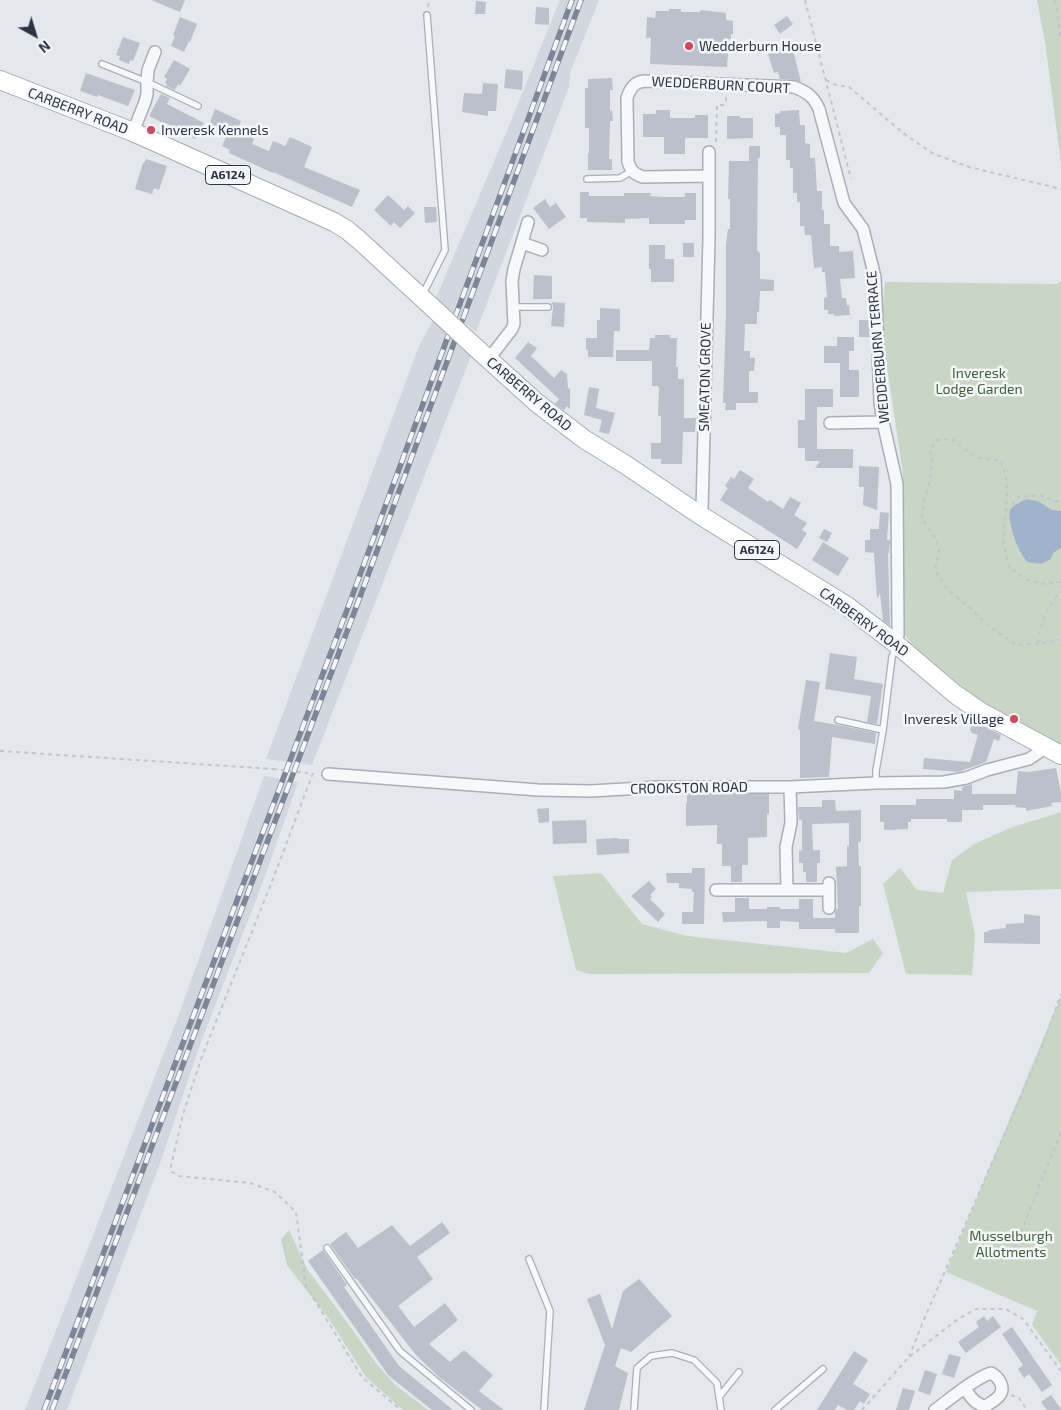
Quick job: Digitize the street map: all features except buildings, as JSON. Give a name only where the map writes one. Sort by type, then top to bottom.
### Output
[{"type":"main road","name":"CARBERRY ROAD","points":[[0,80],[132,132],[334,222],[358,239],[488,360],[549,413],[584,439],[700,515],[847,606],[955,694],[1010,729],[1043,746]]},
{"type":"main road","name":"A6124","points":[[1043,746],[1061,755]]},
{"type":"street","points":[[132,132],[145,102],[148,70],[155,52]]},
{"type":"street","name":"WEDDERBURN COURT","points":[[632,172],[628,162],[627,98],[638,82],[794,88],[803,90],[816,102],[844,203],[863,229]]},
{"type":"street","points":[[632,172],[643,177],[709,176],[712,149]]},
{"type":"street","name":"SMEATON GROVE","points":[[700,515],[702,510],[709,176]]},
{"type":"street","points":[[488,360],[514,324],[512,281],[528,222]]},
{"type":"street","name":"WEDDERBURN TERRACE","points":[[863,229],[875,277],[880,402],[896,484],[898,636],[896,644]]},
{"type":"street","points":[[522,243],[542,250]]},
{"type":"street","points":[[830,423],[883,422]]},
{"type":"street","name":"CROOKSTON ROAD","points":[[328,774],[547,790],[590,791],[659,787],[790,787],[944,782],[966,778],[987,770],[1029,759],[1043,746]]},
{"type":"street","points":[[787,890],[786,847],[791,823],[790,787]]},
{"type":"street","points":[[716,890],[787,890],[829,886],[829,908]]},
{"type":"street","points":[[935,1410],[964,1389],[991,1373],[1000,1380],[1002,1386],[999,1396],[986,1406],[975,1403],[964,1389]]},
{"type":"lane","points":[[427,15],[444,250],[427,303]]},
{"type":"lane","points":[[102,64],[147,82],[198,106]]},
{"type":"lane","points":[[587,179],[620,178],[632,172]]},
{"type":"lane","points":[[513,307],[548,307]]},
{"type":"lane","points":[[876,783],[892,657],[896,644]]},
{"type":"lane","points":[[838,720],[883,730]]},
{"type":"lane","points":[[327,1248],[400,1350],[471,1410]]},
{"type":"lane","points":[[529,1259],[550,1311],[544,1410]]},
{"type":"lane","points":[[634,1410],[637,1368],[651,1356],[672,1353],[694,1360],[717,1384],[721,1410]]},
{"type":"lane","points":[[775,1410],[823,1369]]},
{"type":"lane","points":[[719,1397],[739,1372]]},
{"type":"path","points":[[805,0],[852,182]]},
{"type":"path","points":[[1055,0],[1061,39]]},
{"type":"path","points":[[826,80],[836,85],[849,87],[903,133],[932,153],[969,168],[1061,189]]},
{"type":"path","points":[[712,149],[717,105],[723,105],[726,102]]},
{"type":"path","points":[[1061,582],[1044,584],[1025,579],[1009,567],[1004,542],[1006,477],[1001,460],[978,458],[952,439],[937,440],[930,450],[932,456],[930,482],[924,500],[922,519],[937,541],[939,551],[936,570],[947,589],[986,624],[1016,645],[1061,640]]},
{"type":"path","points":[[1006,511],[1019,497],[1039,495],[1061,502]]},
{"type":"path","points":[[1038,644],[1039,633],[1045,617],[1061,591]]},
{"type":"path","points":[[0,751],[308,772]]},
{"type":"path","points":[[313,773],[273,879],[200,1059],[183,1114],[171,1166],[172,1172],[179,1176],[250,1183],[276,1192],[296,1212],[306,1286],[362,1377],[401,1410]]},
{"type":"path","points":[[909,1357],[1041,1050],[1061,994]]},
{"type":"path","points":[[1012,1254],[1061,1132]]},
{"type":"path","points":[[862,1410],[909,1357],[958,1319],[976,1309],[1006,1309],[1023,1319],[1061,1370]]},
{"type":"path","points":[[1001,1392],[1019,1398],[1027,1410]]},
{"type":"shaded area","points":[[560,0],[599,0],[570,73],[569,87],[476,332],[436,298]]},
{"type":"shaded area","points":[[433,320],[471,356],[312,765],[266,759],[419,346]]},
{"type":"shaded area","points":[[264,776],[298,782],[264,879],[201,1042],[159,1166],[67,1410],[25,1410],[178,1017]]},
{"type":"green space","points":[[1037,0],[1061,0],[1061,163],[1045,42]]},
{"type":"green space","name":"Inveresk Lodge Garden","points":[[1061,281],[1061,745],[976,698],[923,654],[905,635],[903,473],[881,327],[885,282],[1057,284]]},
{"type":"green space","points":[[1061,812],[1061,889],[966,892],[975,935],[972,975],[906,974],[883,884],[900,868],[917,890],[943,893],[952,860],[974,844],[1010,828]]},
{"type":"green space","points":[[601,873],[642,924],[687,936],[846,953],[873,939],[883,953],[869,973],[589,974],[576,970],[553,876]]},
{"type":"green space","name":"Musselburgh Allotments","points":[[1061,996],[1061,1365],[1032,1325],[1037,1311],[946,1272]]},
{"type":"green space","points":[[289,1230],[307,1269],[375,1362],[394,1384],[428,1410],[403,1410],[366,1377],[329,1319],[287,1265],[281,1240]]},
{"type":"water","points":[[1026,499],[1038,501],[1052,510],[1061,511],[1061,548],[1053,553],[1051,559],[1041,564],[1027,562],[1017,546],[1010,524],[1010,510]]},
{"type":"railway","points":[[44,1410],[347,610],[572,0]]},
{"type":"railway","points":[[52,1410],[354,613],[581,0]]},
{"type":"place","name":"Wedderburn House","points":[[689,46]]},
{"type":"place","name":"Inveresk Kennels","points":[[151,130]]},
{"type":"place","name":"Inveresk Village","points":[[1014,719]]}]
